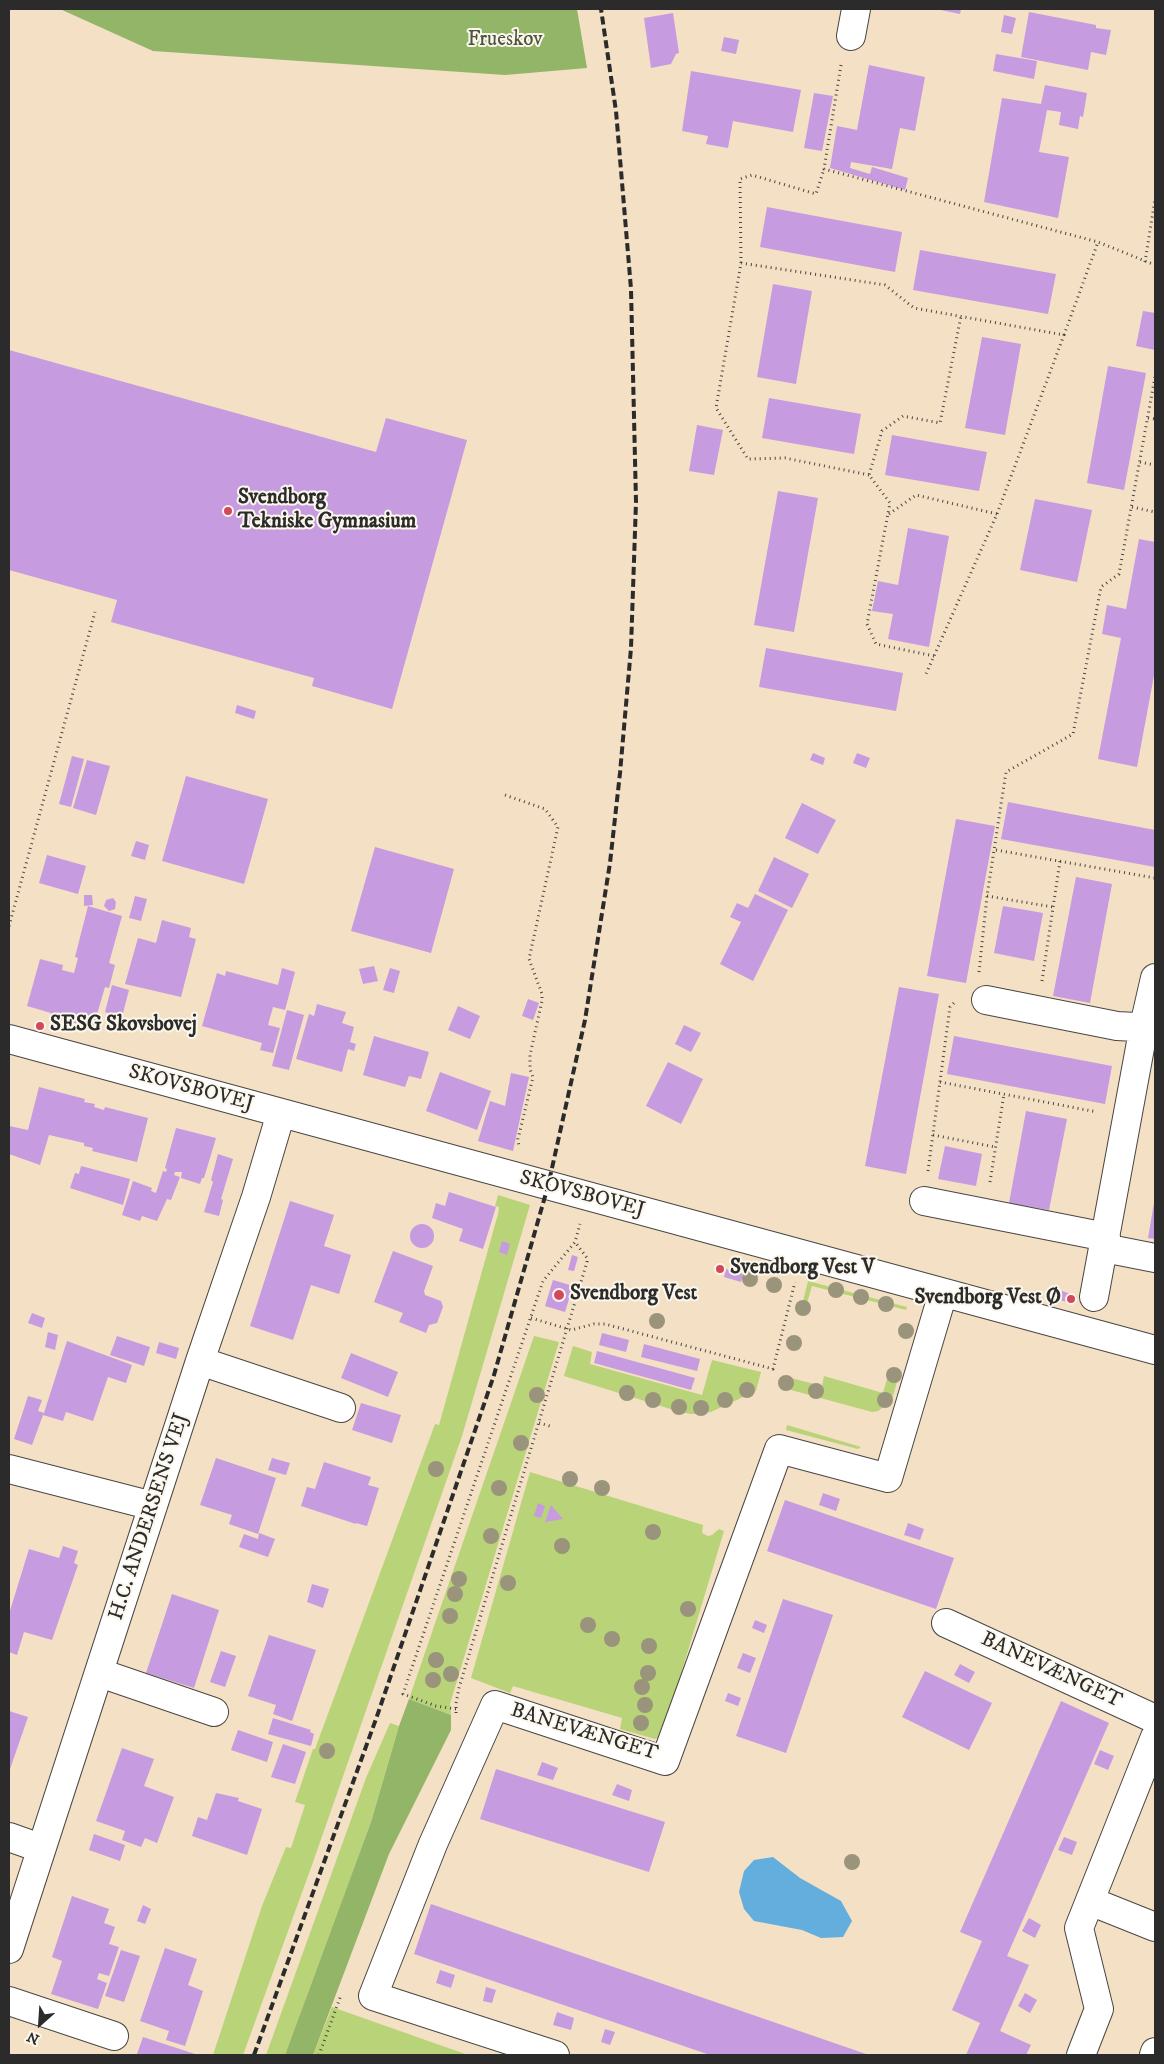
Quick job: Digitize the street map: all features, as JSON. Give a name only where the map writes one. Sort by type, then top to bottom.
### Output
[{"type":"street","points":[[851,36],[856,9]]},
{"type":"street","points":[[1094,1298],[1127,1118],[1150,1027],[1155,978]]},
{"type":"street","points":[[975,991],[1038,1010],[1117,1026],[1150,1027]]},
{"type":"street","name":"SKOVSBOVEJ","points":[[9,1039],[1155,1350]]},
{"type":"street","name":"H.C. ANDERSENS VEJ","points":[[9,1949],[40,1848],[100,1673],[200,1361],[256,1197],[281,1113]]},
{"type":"street","points":[[924,1201],[984,1213],[1105,1243],[1155,1258]]},
{"type":"street","name":"BANEVÆNGET","points":[[555,2055],[373,1996],[434,1844],[495,1705],[665,1761],[779,1449],[888,1478],[943,1293]]},
{"type":"street","points":[[200,1361],[341,1408]]},
{"type":"street","points":[[9,1470],[153,1506]]},
{"type":"street","name":"BANEVÆNGET","points":[[946,1623],[1155,1719]]},
{"type":"street","points":[[100,1673],[214,1712]]},
{"type":"street","points":[[1081,2055],[1099,2009],[1079,1928],[1155,1737]]},
{"type":"street","points":[[9,1837],[40,1848]]},
{"type":"street","points":[[1090,1901],[1155,1927]]},
{"type":"street","points":[[9,2001],[114,2036]]},
{"type":"path","points":[[851,36],[844,44],[824,169],[816,194],[752,175],[740,179],[741,263],[716,408],[748,459],[784,458],[869,475],[890,503],[867,624],[876,644],[934,656]]},
{"type":"path","points":[[824,169],[1098,242],[1155,265]]},
{"type":"path","points":[[1145,262],[1155,199]]},
{"type":"path","points":[[926,674],[997,514],[1098,242]]},
{"type":"path","points":[[741,263],[885,285],[914,308],[1064,335]]},
{"type":"path","points":[[869,475],[882,431],[903,416],[940,422],[961,316]]},
{"type":"path","points":[[924,1201],[950,1006],[975,991],[1006,772],[1073,734],[1101,587],[1119,574],[1155,377]]},
{"type":"path","points":[[1148,418],[1155,419]]},
{"type":"path","points":[[1140,462],[1155,465]]},
{"type":"path","points":[[889,514],[916,495],[997,514]]},
{"type":"path","points":[[1132,507],[1155,512]]},
{"type":"path","points":[[9,926],[95,612]]},
{"type":"path","points":[[504,795],[545,808],[558,827],[529,959],[542,994],[542,1001],[530,1055],[530,1069],[533,1077],[518,1139],[521,1158],[517,1178]]},
{"type":"path","points":[[996,850],[1155,878]]},
{"type":"path","points":[[1038,1010],[1060,861]]},
{"type":"path","points":[[987,896],[1053,907]]},
{"type":"path","points":[[940,1082],[1127,1118]]},
{"type":"path","points":[[984,1213],[1004,1094]]},
{"type":"path","points":[[933,1135],[995,1147]]},
{"type":"path","points":[[456,1709],[436,1706],[403,1694],[545,1276],[575,1242],[587,1197]]},
{"type":"path","points":[[457,1717],[456,1709],[459,1688],[587,1258],[575,1242]]},
{"type":"path","points":[[531,1318],[567,1329],[605,1324],[773,1369],[802,1254]]},
{"type":"path","points":[[539,1423],[553,1427]]},
{"type":"path","points":[[318,2055],[343,1992]]},
{"type":"green space","name":"Frueskov","points":[[60,9],[577,9],[587,68],[505,75],[153,51]]},
{"type":"green space","points":[[498,1195],[530,1205],[462,1436],[312,1865],[243,2055],[213,2055],[262,1906],[286,1847],[291,1848],[305,1805],[295,1802],[313,1749],[315,1749],[435,1424],[439,1425],[498,1214],[499,1207],[495,1206]]},
{"type":"green space","points":[[808,1281],[907,1307],[906,1310],[812,1286],[805,1310],[803,1310],[801,1309]]},
{"type":"green space","points":[[534,1336],[559,1342],[450,1704],[451,1715],[409,1699]]},
{"type":"green space","points":[[573,1346],[592,1352],[590,1364],[702,1395],[712,1360],[761,1372],[756,1391],[711,1412],[691,1414],[564,1376]]},
{"type":"green space","points":[[890,1368],[900,1371],[890,1402],[878,1411],[872,1412],[780,1387],[783,1376],[822,1386],[824,1376],[883,1393]]},
{"type":"green space","points":[[787,1425],[861,1447],[858,1449],[786,1430]]},
{"type":"green space","points":[[530,1472],[703,1525],[702,1533],[708,1536],[719,1529],[724,1531],[664,1730],[661,1736],[655,1739],[620,1729],[622,1718],[513,1686],[510,1693],[471,1678]]},
{"type":"green space","points":[[409,1699],[451,1715],[451,1730],[389,1854],[313,2055],[285,2055],[371,1822],[399,1726]]},
{"type":"green space","points":[[390,1723],[399,1726],[371,1822],[285,2055],[266,2055],[366,1778]]},
{"type":"green space","points":[[332,2007],[468,2055],[313,2055]]},
{"type":"water","points":[[773,1857],[800,1878],[841,1901],[852,1921],[843,1937],[821,1938],[802,1930],[754,1921],[744,1909],[739,1892],[744,1871],[754,1860]]},
{"type":"building","points":[[936,9],[961,9],[960,14]]},
{"type":"building","points":[[1029,12],[1096,25],[1096,28],[1111,30],[1106,55],[1091,52],[1088,70],[1021,57]]},
{"type":"building","points":[[673,13],[679,53],[676,54],[671,64],[651,68],[644,18]]},
{"type":"building","points":[[1004,15],[1016,18],[1012,34],[1001,32]]},
{"type":"building","points":[[724,37],[739,40],[736,54],[721,51]]},
{"type":"building","points":[[996,54],[1037,61],[1034,79],[993,71]]},
{"type":"building","points":[[869,65],[925,77],[915,131],[900,128],[892,169],[851,162],[850,168],[870,174],[872,167],[908,178],[905,190],[830,168],[837,126],[857,130]]},
{"type":"building","points":[[691,71],[801,90],[793,132],[733,121],[728,148],[706,144],[708,136],[682,131]]},
{"type":"building","points":[[1045,85],[1087,93],[1083,117],[1080,116],[1078,129],[1059,125],[1061,112],[1047,110],[1039,152],[1069,157],[1058,218],[984,202],[1002,98],[1041,104]]},
{"type":"building","points":[[814,93],[833,96],[822,151],[804,148]]},
{"type":"building","points":[[767,207],[902,232],[895,272],[760,247]]},
{"type":"building","points":[[920,250],[1056,274],[1048,314],[913,290]]},
{"type":"building","points":[[773,284],[812,291],[796,384],[757,377]]},
{"type":"building","points":[[1143,311],[1155,313],[1155,350],[1136,346]]},
{"type":"building","points":[[982,337],[1021,344],[1005,435],[965,428]]},
{"type":"building","name":"Svendborg Tekniske Gymnasium","points":[[9,350],[376,452],[386,418],[467,440],[392,709],[312,686],[314,678],[111,622],[117,600],[9,570]]},
{"type":"building","points":[[1108,366],[1146,373],[1124,490],[1087,483]]},
{"type":"building","points":[[769,398],[861,414],[854,454],[762,438]]},
{"type":"building","points":[[697,425],[723,430],[714,475],[689,471]]},
{"type":"building","points":[[892,435],[987,452],[979,491],[885,475]]},
{"type":"building","points":[[778,491],[818,498],[794,632],[754,625]]},
{"type":"building","points":[[1035,499],[1092,510],[1077,582],[1020,570]]},
{"type":"building","points":[[908,528],[949,536],[929,647],[888,639],[893,614],[872,611],[878,581],[898,585]]},
{"type":"building","points":[[1139,539],[1155,542],[1155,670],[1137,767],[1098,759],[1121,638],[1102,634],[1107,605],[1126,609]]},
{"type":"building","points":[[766,648],[903,673],[896,711],[759,687]]},
{"type":"building","points":[[237,705],[256,711],[254,719],[235,713]]},
{"type":"building","points":[[813,753],[825,758],[823,765],[810,760]]},
{"type":"building","points":[[857,753],[870,758],[866,768],[853,763]]},
{"type":"building","points":[[72,756],[84,759],[71,807],[59,804]]},
{"type":"building","points":[[87,760],[110,766],[96,815],[73,808]]},
{"type":"building","points":[[186,776],[268,799],[244,884],[162,861]]},
{"type":"building","points":[[1008,802],[1155,830],[1155,867],[1001,839]]},
{"type":"building","points":[[802,803],[836,820],[818,854],[785,838]]},
{"type":"building","points":[[956,819],[995,826],[966,983],[927,976]]},
{"type":"building","points":[[136,841],[149,845],[145,860],[131,856]]},
{"type":"building","points":[[375,847],[454,869],[431,953],[351,931]]},
{"type":"building","points":[[47,855],[86,866],[78,894],[39,883]]},
{"type":"building","points":[[774,857],[809,874],[792,908],[758,891]]},
{"type":"building","points":[[1076,877],[1112,884],[1090,1003],[1053,996]]},
{"type":"building","points":[[755,894],[788,910],[753,981],[720,964],[741,922],[730,917],[737,903],[748,908]]},
{"type":"building","points":[[84,895],[92,895],[93,905],[84,906]]},
{"type":"building","points":[[135,896],[147,899],[141,921],[129,918]]},
{"type":"building","points":[[113,898],[116,902],[115,909],[109,911],[104,906],[106,900]]},
{"type":"building","points":[[88,906],[122,916],[109,963],[115,965],[109,988],[105,987],[93,1028],[50,1016],[51,1013],[27,1006],[40,959],[63,965],[62,970],[74,973],[78,958],[75,957]]},
{"type":"building","points":[[1003,906],[1043,913],[1034,961],[994,953]]},
{"type":"building","points":[[162,920],[191,928],[189,937],[196,939],[181,997],[125,984],[138,938],[156,943]]},
{"type":"building","points":[[374,966],[378,981],[363,984],[359,969]]},
{"type":"building","points":[[282,968],[295,972],[285,1010],[273,1007],[268,1025],[280,1028],[273,1053],[260,1050],[262,1043],[202,1026],[217,973],[225,976],[226,971],[278,985]]},
{"type":"building","points":[[390,968],[400,971],[394,993],[383,990]]},
{"type":"building","points":[[112,985],[129,990],[122,1017],[105,1012]]},
{"type":"building","points":[[899,987],[939,994],[906,1174],[865,1166]]},
{"type":"building","points":[[528,999],[539,1003],[533,1020],[522,1016]]},
{"type":"building","points":[[317,1004],[346,1012],[342,1023],[354,1027],[350,1042],[356,1044],[354,1051],[348,1049],[342,1072],[296,1059],[309,1014],[314,1016]]},
{"type":"building","points":[[458,1006],[480,1016],[470,1039],[448,1030]]},
{"type":"building","points":[[287,1010],[304,1015],[289,1070],[272,1066]]},
{"type":"building","points":[[684,1025],[701,1033],[691,1052],[675,1044]]},
{"type":"building","points":[[374,1036],[429,1052],[421,1079],[409,1076],[405,1087],[363,1075]]},
{"type":"building","points":[[954,1036],[1112,1066],[1105,1104],[947,1074]]},
{"type":"building","points":[[668,1062],[703,1079],[681,1124],[646,1106]]},
{"type":"building","points":[[440,1072],[491,1091],[477,1130],[426,1111]]},
{"type":"building","points":[[511,1073],[529,1077],[513,1151],[478,1141],[490,1101],[505,1106]]},
{"type":"building","points":[[39,1087],[85,1099],[84,1102],[95,1104],[94,1107],[104,1110],[105,1107],[148,1118],[137,1162],[92,1151],[93,1148],[84,1146],[84,1143],[49,1135],[40,1165],[9,1154],[9,1126],[28,1130]]},
{"type":"building","points":[[1026,1111],[1067,1119],[1049,1210],[1009,1203]]},
{"type":"building","points":[[176,1128],[216,1138],[204,1178],[202,1178],[200,1184],[181,1178],[182,1172],[175,1172],[174,1175],[180,1177],[171,1200],[167,1199],[157,1221],[142,1216],[140,1221],[122,1215],[133,1181],[152,1188],[151,1191],[156,1193],[163,1171],[166,1172],[167,1169],[165,1168]]},
{"type":"building","points":[[945,1146],[982,1154],[976,1186],[938,1179]]},
{"type":"building","points":[[218,1154],[233,1159],[221,1199],[223,1200],[219,1216],[204,1212],[213,1182],[211,1180]]},
{"type":"building","points":[[81,1166],[130,1179],[123,1205],[70,1188],[75,1173],[79,1174]]},
{"type":"building","points":[[449,1192],[496,1207],[483,1249],[459,1241],[463,1229],[432,1218],[436,1203],[445,1206]]},
{"type":"building","points":[[290,1201],[334,1215],[324,1246],[351,1255],[339,1294],[311,1285],[293,1340],[250,1326]]},
{"type":"building","points":[[1155,1203],[1155,1239],[1148,1238]]},
{"type":"building","points":[[422,1224],[431,1227],[434,1236],[431,1245],[422,1248],[413,1245],[410,1236],[413,1227]]},
{"type":"building","points":[[502,1241],[510,1244],[507,1255],[499,1252]]},
{"type":"building","points":[[393,1251],[433,1266],[424,1291],[425,1295],[441,1301],[443,1307],[437,1323],[429,1325],[426,1333],[399,1322],[403,1313],[374,1302]]},
{"type":"building","points":[[572,1255],[578,1257],[574,1271],[568,1270]]},
{"type":"building","points":[[726,1269],[743,1274],[741,1282],[724,1277]]},
{"type":"building","points":[[553,1280],[573,1286],[565,1312],[545,1306]]},
{"type":"building","points":[[1059,1290],[1077,1296],[1075,1304],[1056,1299]]},
{"type":"building","points":[[32,1313],[45,1318],[42,1328],[28,1323]]},
{"type":"building","points":[[48,1332],[58,1335],[55,1350],[45,1347]]},
{"type":"building","points":[[602,1333],[629,1340],[626,1352],[599,1345]]},
{"type":"building","points":[[117,1336],[150,1347],[144,1366],[110,1355]]},
{"type":"building","points":[[67,1341],[132,1365],[126,1383],[108,1377],[93,1421],[66,1412],[63,1421],[43,1415],[32,1445],[14,1439],[28,1396],[42,1400],[38,1411],[44,1413]]},
{"type":"building","points":[[159,1342],[179,1348],[176,1359],[156,1353]]},
{"type":"building","points":[[644,1344],[700,1359],[697,1371],[641,1357]]},
{"type":"building","points":[[597,1351],[695,1378],[691,1390],[594,1363]]},
{"type":"building","points":[[351,1353],[398,1372],[388,1397],[341,1378]]},
{"type":"building","points":[[361,1403],[401,1415],[392,1443],[352,1430]]},
{"type":"building","points":[[216,1458],[276,1478],[258,1534],[229,1524],[232,1515],[200,1505]]},
{"type":"building","points":[[272,1458],[290,1463],[286,1475],[268,1470]]},
{"type":"building","points":[[324,1462],[371,1477],[368,1485],[379,1488],[367,1526],[301,1506],[307,1487],[315,1489]]},
{"type":"building","points":[[823,1493],[840,1499],[836,1511],[819,1505]]},
{"type":"building","points":[[785,1500],[954,1558],[936,1609],[767,1551]]},
{"type":"building","points":[[538,1503],[545,1506],[541,1518],[534,1516]]},
{"type":"building","points":[[551,1505],[563,1519],[545,1522]]},
{"type":"building","points":[[908,1523],[924,1529],[920,1540],[904,1535]]},
{"type":"building","points":[[259,1533],[275,1539],[268,1557],[239,1547],[244,1534],[258,1539]]},
{"type":"building","points":[[63,1546],[78,1551],[74,1563],[78,1565],[52,1640],[24,1632],[17,1655],[9,1652],[9,1614],[29,1549],[59,1558]]},
{"type":"building","points":[[312,1584],[329,1589],[323,1608],[307,1602]]},
{"type":"building","points":[[172,1594],[219,1610],[194,1688],[146,1673]]},
{"type":"building","points":[[783,1599],[833,1615],[786,1753],[736,1736]]},
{"type":"building","points":[[755,1620],[767,1625],[764,1633],[752,1628]]},
{"type":"building","points":[[269,1635],[316,1650],[292,1721],[273,1714],[276,1705],[248,1696]]},
{"type":"building","points":[[221,1651],[236,1656],[225,1687],[210,1682]]},
{"type":"building","points":[[743,1653],[756,1658],[750,1673],[737,1668]]},
{"type":"building","points":[[960,1664],[975,1672],[969,1683],[954,1675]]},
{"type":"building","points":[[925,1671],[992,1703],[969,1750],[902,1717]]},
{"type":"building","points":[[728,1693],[741,1698],[738,1706],[725,1701]]},
{"type":"building","points":[[1061,1701],[1109,1723],[1007,1956],[1029,1965],[1000,2031],[1031,2045],[1026,2055],[966,2055],[980,2023],[952,2010],[982,1941],[960,1932]]},
{"type":"building","points":[[9,1711],[28,1717],[9,1772]]},
{"type":"building","points":[[273,1718],[311,1730],[310,1732],[314,1734],[311,1746],[268,1734]]},
{"type":"building","points":[[238,1730],[273,1742],[267,1762],[231,1750]]},
{"type":"building","points":[[283,1744],[306,1752],[295,1784],[271,1777]]},
{"type":"building","points":[[122,1748],[154,1759],[144,1786],[174,1797],[157,1843],[145,1838],[141,1847],[122,1840],[125,1831],[96,1821]]},
{"type":"building","points":[[1100,1750],[1114,1756],[1108,1770],[1094,1764]]},
{"type":"building","points":[[542,1762],[558,1768],[553,1780],[537,1775]]},
{"type":"building","points":[[496,1769],[665,1822],[649,1872],[480,1819]]},
{"type":"building","points":[[617,1784],[632,1790],[629,1801],[612,1795]]},
{"type":"building","points":[[216,1793],[239,1798],[238,1801],[262,1809],[247,1855],[192,1836],[198,1817],[207,1820]]},
{"type":"building","points":[[94,1834],[125,1845],[120,1861],[89,1850]]},
{"type":"building","points":[[1064,1837],[1077,1842],[1072,1855],[1058,1850]]},
{"type":"building","points":[[72,1896],[109,1909],[104,1923],[115,1927],[109,1944],[119,1947],[109,1976],[99,1973],[97,1979],[107,1983],[98,2009],[51,1994],[62,1961],[52,1957]]},
{"type":"building","points":[[431,1904],[869,2055],[710,2055],[414,1954]]},
{"type":"building","points":[[143,1905],[151,1909],[145,1924],[137,1921]]},
{"type":"building","points":[[1029,1918],[1041,1925],[1035,1938],[1022,1931]]},
{"type":"building","points":[[165,1948],[197,1959],[188,1985],[203,1991],[185,2046],[166,2040],[169,2031],[140,2021]]},
{"type":"building","points":[[121,1950],[140,1956],[124,2002],[105,1996]]},
{"type":"building","points":[[440,1970],[455,1975],[451,1988],[436,1983]]},
{"type":"building","points":[[486,1987],[496,1990],[492,2003],[483,2001]]},
{"type":"building","points":[[1025,1993],[1037,2000],[1030,2013],[1018,2006]]},
{"type":"building","points":[[557,2012],[574,2018],[571,2030],[553,2025]]},
{"type":"building","points":[[605,2029],[615,2032],[610,2045],[601,2042]]},
{"type":"building","points":[[143,2037],[198,2055],[137,2054]]},
{"type":"railway","points":[[254,2055],[376,1719],[494,1375],[548,1186],[585,1020],[610,863],[620,773],[631,648],[636,502],[631,289],[616,111],[601,9]]},
{"type":"place","name":"Svendborg Tekniske Gymnasium","points":[[228,511]]},
{"type":"place","name":"SESG Skovsbovej","points":[[40,1026]]},
{"type":"place","name":"Svendborg Vest V","points":[[720,1269]]},
{"type":"place","name":"Svendborg Vest","points":[[559,1295]]},
{"type":"place","name":"Svendborg Vest Ø","points":[[1071,1299]]}]
